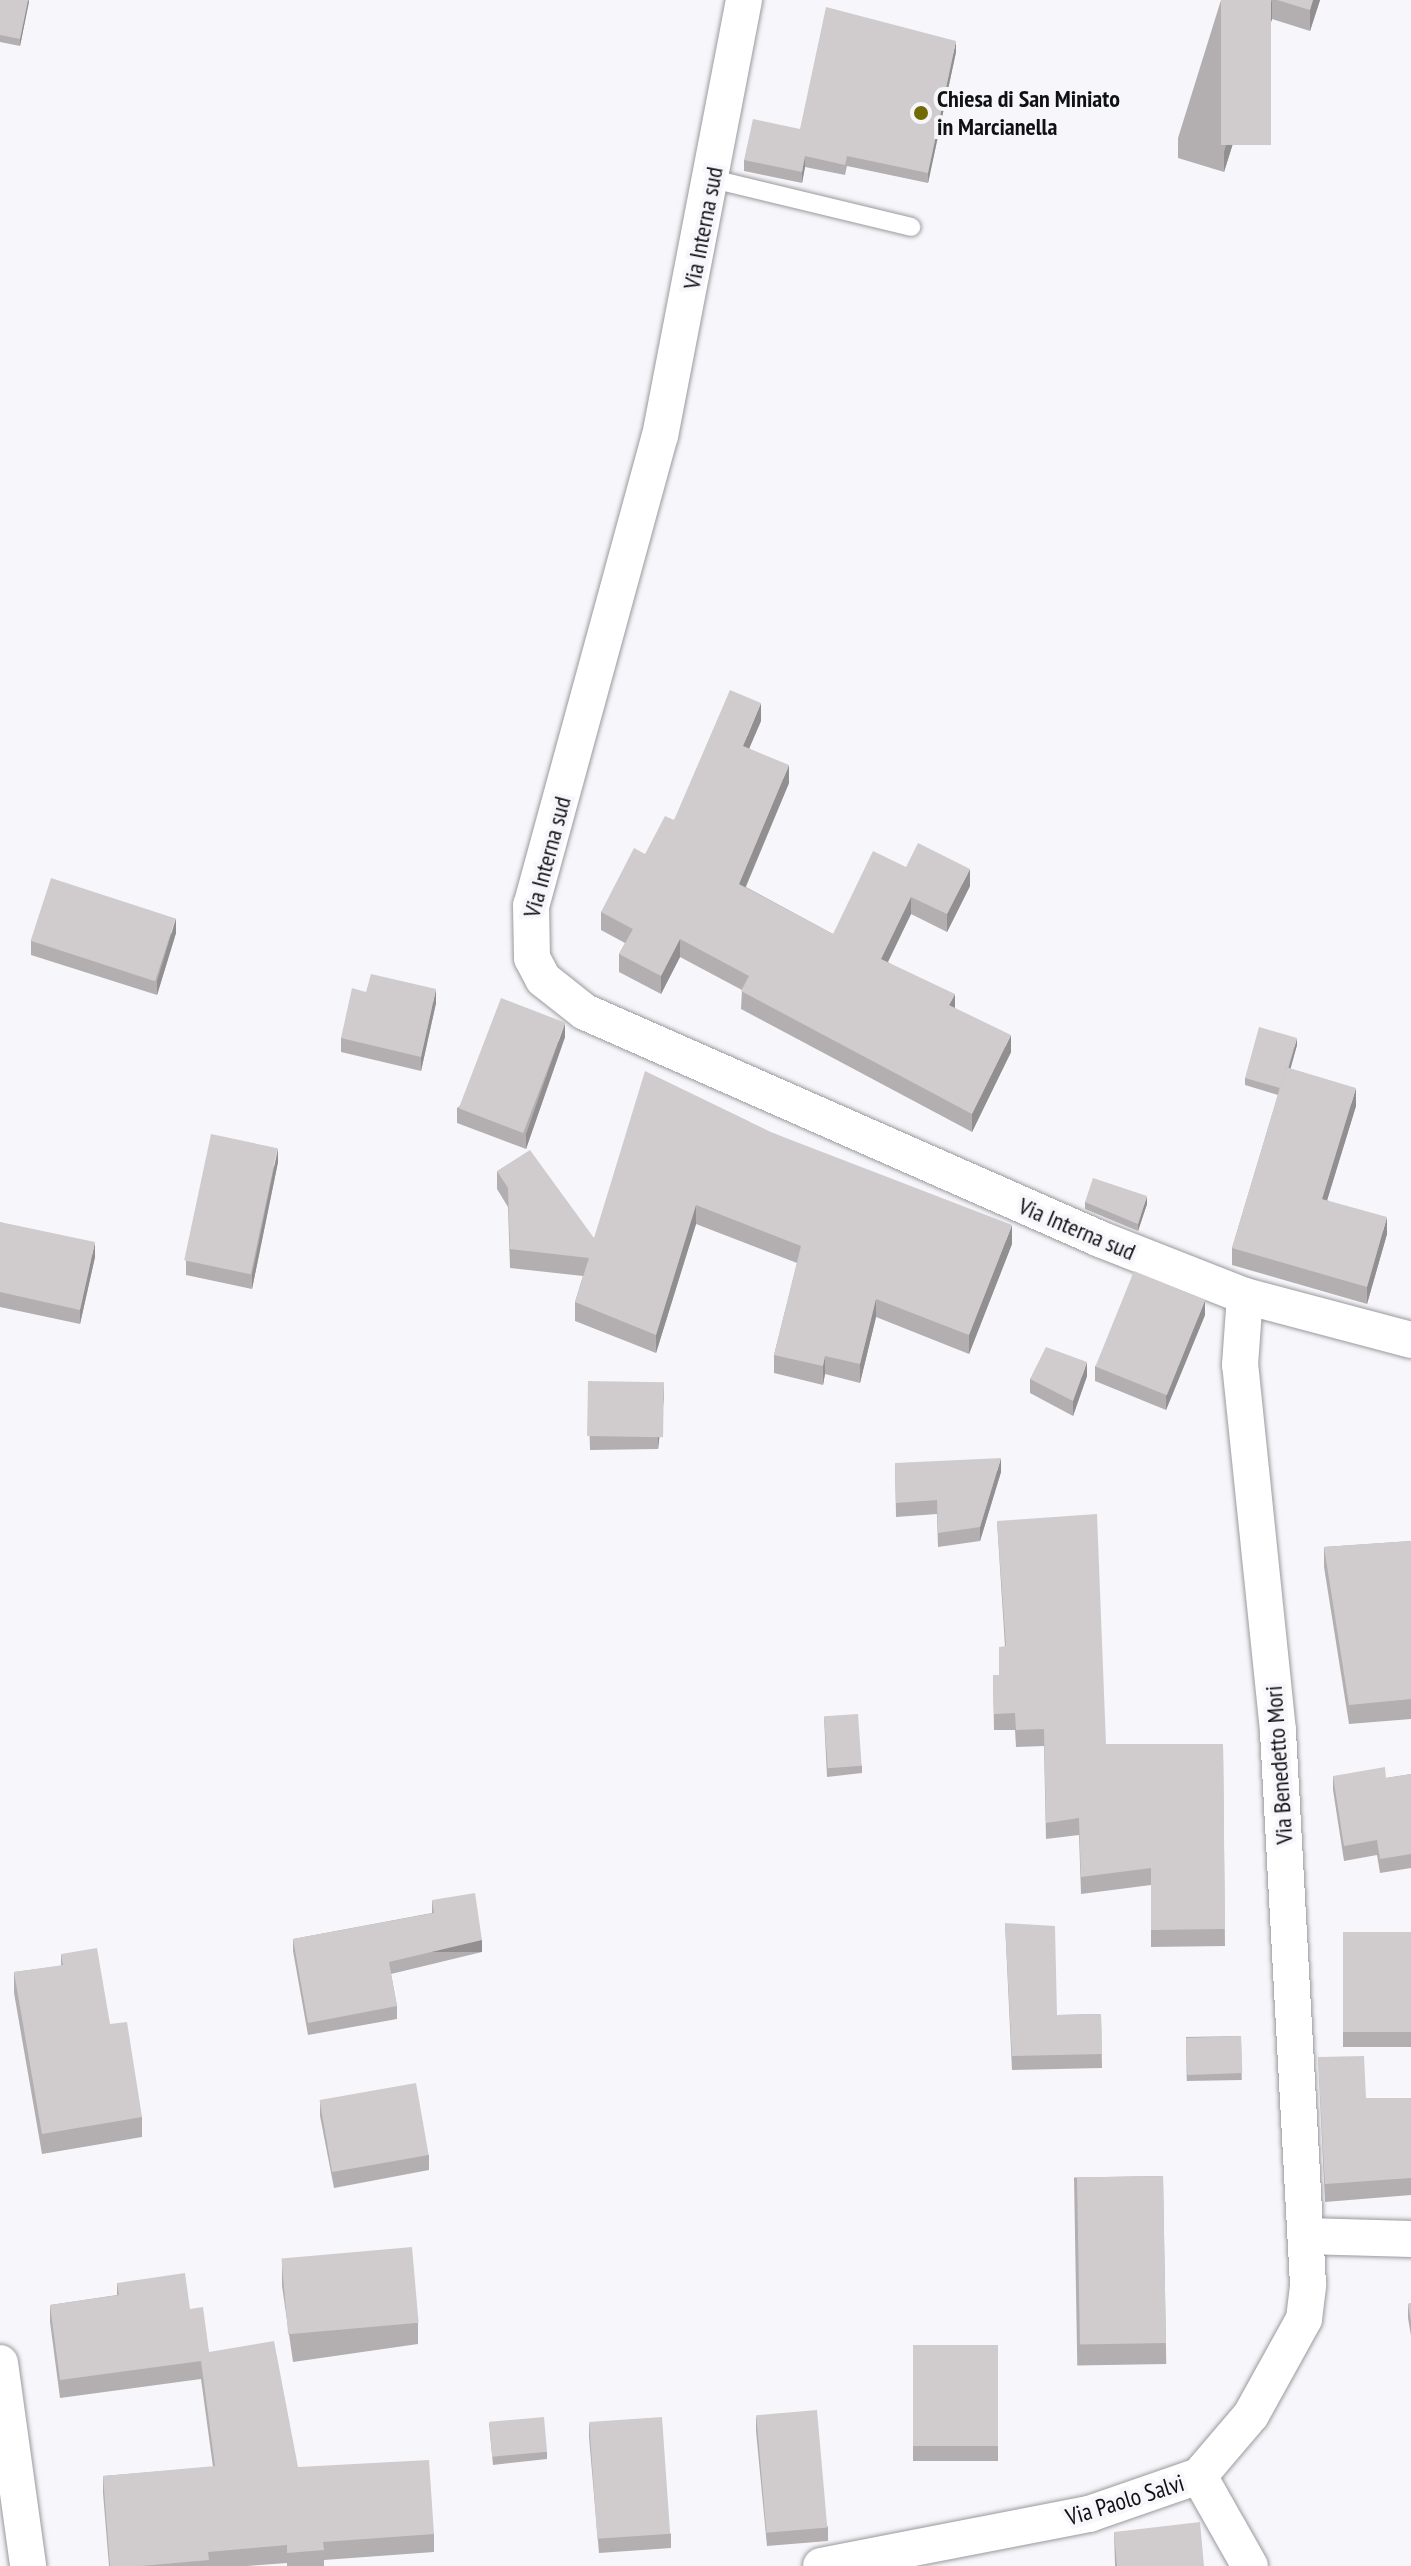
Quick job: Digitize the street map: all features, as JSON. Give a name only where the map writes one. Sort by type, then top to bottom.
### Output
[{"type":"street","name":"Via Interna sud","points":[[744,0],[713,179],[656,451],[531,905],[532,958],[543,979],[585,1012],[1245,1296],[1411,1340]]},
{"type":"street","name":"Via Benedetto Mori","points":[[1245,1296],[1240,1365],[1278,1731],[1306,2236]]},
{"type":"street","points":[[1306,2236],[1411,2239]]},
{"type":"street","name":"Via Paolo Salvi","points":[[821,2566],[1089,2514],[1199,2476],[1289,2358],[1304,2319],[1306,2236]]},
{"type":"street","points":[[0,2363],[28,2566]]},
{"type":"street","points":[[1199,2476],[1250,2566]]},
{"type":"lane","points":[[713,179],[911,227]]},
{"type":"building","points":[[0,0],[28,0],[20,39],[0,35]]},
{"type":"building","points":[[1221,0],[1271,0],[1271,145],[1221,145]]},
{"type":"building","points":[[1277,0],[1313,0],[1310,10]]},
{"type":"building","points":[[826,7],[956,41],[928,173],[847,156],[845,165],[805,156],[802,172],[744,160],[753,119],[800,129]]},
{"type":"building","points":[[730,690],[761,703],[743,746],[789,765],[739,884],[833,934],[873,851],[906,867],[918,843],[970,869],[947,914],[911,897],[881,959],[955,994],[949,1005],[1011,1035],[972,1114],[741,991],[749,976],[680,939],[661,976],[619,954],[633,929],[601,912],[634,848],[645,854],[665,816],[674,820]]},
{"type":"building","points":[[51,878],[176,918],[155,981],[31,941]]},
{"type":"building","points":[[371,974],[436,989],[421,1057],[341,1038],[352,988],[366,992]]},
{"type":"building","points":[[501,998],[565,1023],[523,1133],[459,1108]]},
{"type":"building","points":[[1259,1027],[1297,1038],[1280,1088],[1245,1078]]},
{"type":"building","points":[[1286,1067],[1356,1088],[1322,1199],[1387,1217],[1367,1287],[1232,1248]]},
{"type":"building","points":[[645,1071],[773,1133],[1012,1225],[969,1335],[876,1299],[860,1364],[825,1356],[823,1366],[774,1355],[801,1246],[696,1205],[656,1335],[575,1302],[589,1258],[510,1249],[508,1188],[497,1171],[530,1150],[594,1238]]},
{"type":"building","points":[[211,1134],[278,1148],[251,1274],[184,1260]]},
{"type":"building","points":[[1093,1178],[1147,1196],[1138,1224],[1085,1202]]},
{"type":"building","points":[[0,1222],[95,1242],[80,1310],[0,1292]]},
{"type":"building","points":[[1134,1271],[1205,1300],[1167,1395],[1095,1366]]},
{"type":"building","points":[[1046,1347],[1087,1362],[1073,1401],[1030,1379]]},
{"type":"building","points":[[588,1381],[664,1382],[663,1437],[587,1436]]},
{"type":"building","points":[[1001,1458],[980,1527],[938,1533],[937,1500],[896,1503],[895,1463]]},
{"type":"building","points":[[1097,1514],[1106,1744],[1223,1744],[1225,1929],[1151,1930],[1151,1868],[1081,1877],[1079,1818],[1046,1823],[1044,1729],[1016,1730],[1015,1713],[994,1714],[993,1675],[999,1675],[999,1647],[1006,1646],[997,1521]]},
{"type":"building","points":[[1411,1541],[1411,1699],[1349,1705],[1324,1547]]},
{"type":"building","points":[[858,1714],[862,1766],[828,1768],[824,1716]]},
{"type":"building","points":[[1385,1767],[1386,1778],[1411,1774],[1411,1854],[1380,1859],[1377,1840],[1344,1846],[1333,1776]]},
{"type":"building","points":[[475,1893],[482,1940],[389,1962],[397,2006],[308,2023],[293,1939],[434,1913],[432,1900]]},
{"type":"building","points":[[1005,1923],[1055,1926],[1057,2015],[1101,2014],[1102,2054],[1012,2056]]},
{"type":"building","points":[[1343,1932],[1411,1932],[1411,2032],[1343,2032]]},
{"type":"building","points":[[97,1948],[110,2024],[127,2022],[142,2117],[42,2134],[14,1972],[63,1965],[61,1954]]},
{"type":"building","points":[[1241,2036],[1242,2073],[1187,2075],[1186,2038]]},
{"type":"building","points":[[1364,2056],[1366,2098],[1411,2098],[1411,2178],[1325,2184],[1318,2057]]},
{"type":"building","points":[[416,2083],[429,2155],[332,2172],[319,2100]]},
{"type":"building","points":[[1163,2176],[1166,2343],[1080,2344],[1077,2178]]},
{"type":"building","points":[[412,2247],[419,2323],[288,2334],[281,2258]]},
{"type":"building","points":[[185,2273],[190,2309],[203,2307],[209,2352],[274,2341],[298,2467],[429,2460],[434,2534],[323,2542],[324,2550],[287,2553],[287,2545],[208,2552],[209,2560],[110,2566],[103,2476],[215,2466],[201,2361],[60,2380],[50,2305],[119,2295],[117,2283]]},
{"type":"building","points":[[913,2345],[998,2345],[998,2446],[913,2446]]},
{"type":"building","points":[[817,2410],[827,2528],[767,2533],[756,2415]]},
{"type":"building","points":[[544,2417],[547,2452],[492,2457],[489,2422]]},
{"type":"building","points":[[662,2417],[670,2534],[597,2539],[589,2422]]},
{"type":"building","points":[[1200,2522],[1204,2566],[1117,2566],[1114,2532]]},
{"type":"place","name":"Chiesa di San Miniato in Marcianella","points":[[921,113]]}]
